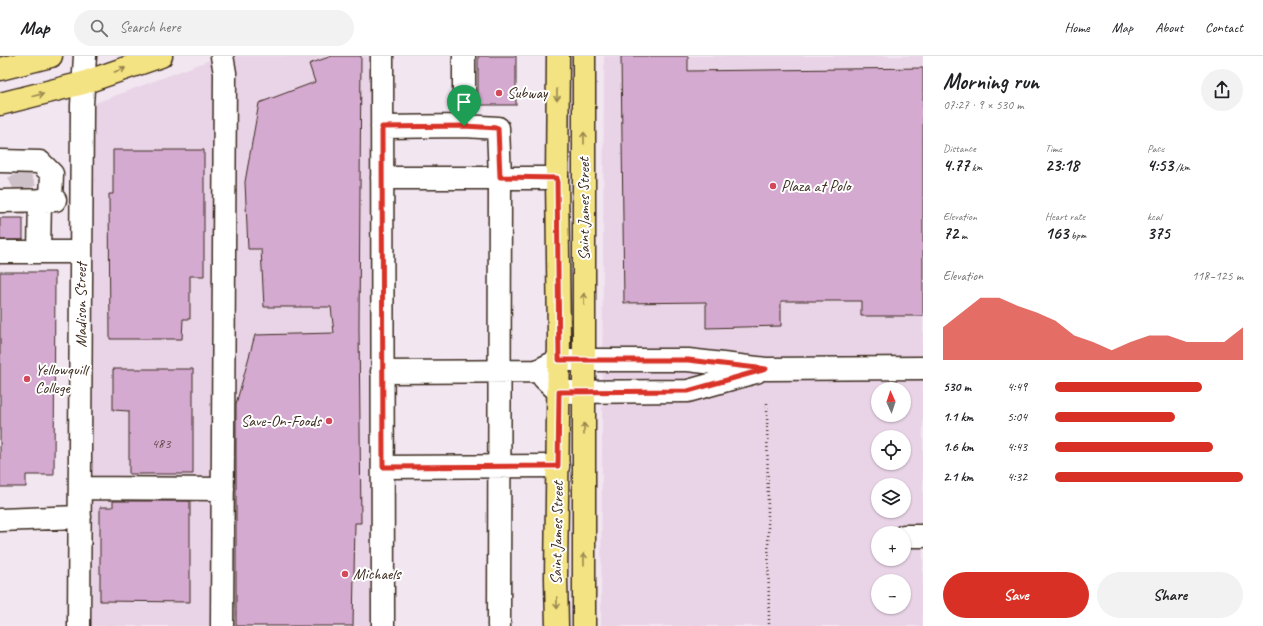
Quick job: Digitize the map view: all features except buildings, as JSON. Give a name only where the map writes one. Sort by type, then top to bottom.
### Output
[{"type":"main road","points":[[0,69],[51,56]]},
{"type":"main road","points":[[0,104],[83,82],[161,56]]},
{"type":"main road","name":"Saint James Street","points":[[557,626],[556,578],[559,392],[557,178],[558,56]]},
{"type":"main road","name":"Saint James Street","points":[[584,56],[584,626]]},
{"type":"street","name":"Madison Street","points":[[79,626],[81,252],[83,82],[85,56]]},
{"type":"street","points":[[222,56],[225,73],[222,626]]},
{"type":"street","points":[[382,56],[383,626]]},
{"type":"street","points":[[464,56],[464,126]]},
{"type":"street","points":[[382,127],[464,126],[498,128],[500,177],[499,626]]},
{"type":"street","points":[[382,178],[557,178]]},
{"type":"street","points":[[25,184],[39,252]]},
{"type":"street","points":[[1,198],[25,184],[82,200]]},
{"type":"street","points":[[0,252],[81,252]]},
{"type":"street","points":[[382,372],[537,371],[559,360],[688,360],[766,369],[923,368]]},
{"type":"street","points":[[537,371],[559,392],[584,392],[688,391],[766,369]]},
{"type":"street","points":[[383,467],[558,466]]},
{"type":"street","points":[[80,488],[223,489]]},
{"type":"street","points":[[0,520],[80,517]]},
{"type":"street","points":[[911,536],[923,536]]},
{"type":"path","points":[[768,403],[768,626]]},
{"type":"shaded area","points":[[224,56],[380,56],[382,626],[224,626]]},
{"type":"shaded area","points":[[604,56],[923,56],[923,626],[601,626]]},
{"type":"shaded area","points":[[218,57],[219,626],[82,626],[90,105]]},
{"type":"tunnel","points":[[18,173],[26,190]]},
{"type":"place","name":"Subway","points":[[499,93]]},
{"type":"place","name":"Plaza at Polo","points":[[773,186]]},
{"type":"place","name":"Yellowquill College","points":[[27,379]]},
{"type":"place","name":"Save-On-Foods","points":[[329,421]]},
{"type":"place","name":"Michaels","points":[[345,574]]},
{"type":"route","points":[[464,126],[498,128],[500,177],[557,178],[559,360],[688,360],[766,369],[688,391],[559,392],[558,466],[383,467],[382,127],[464,126]]}]
